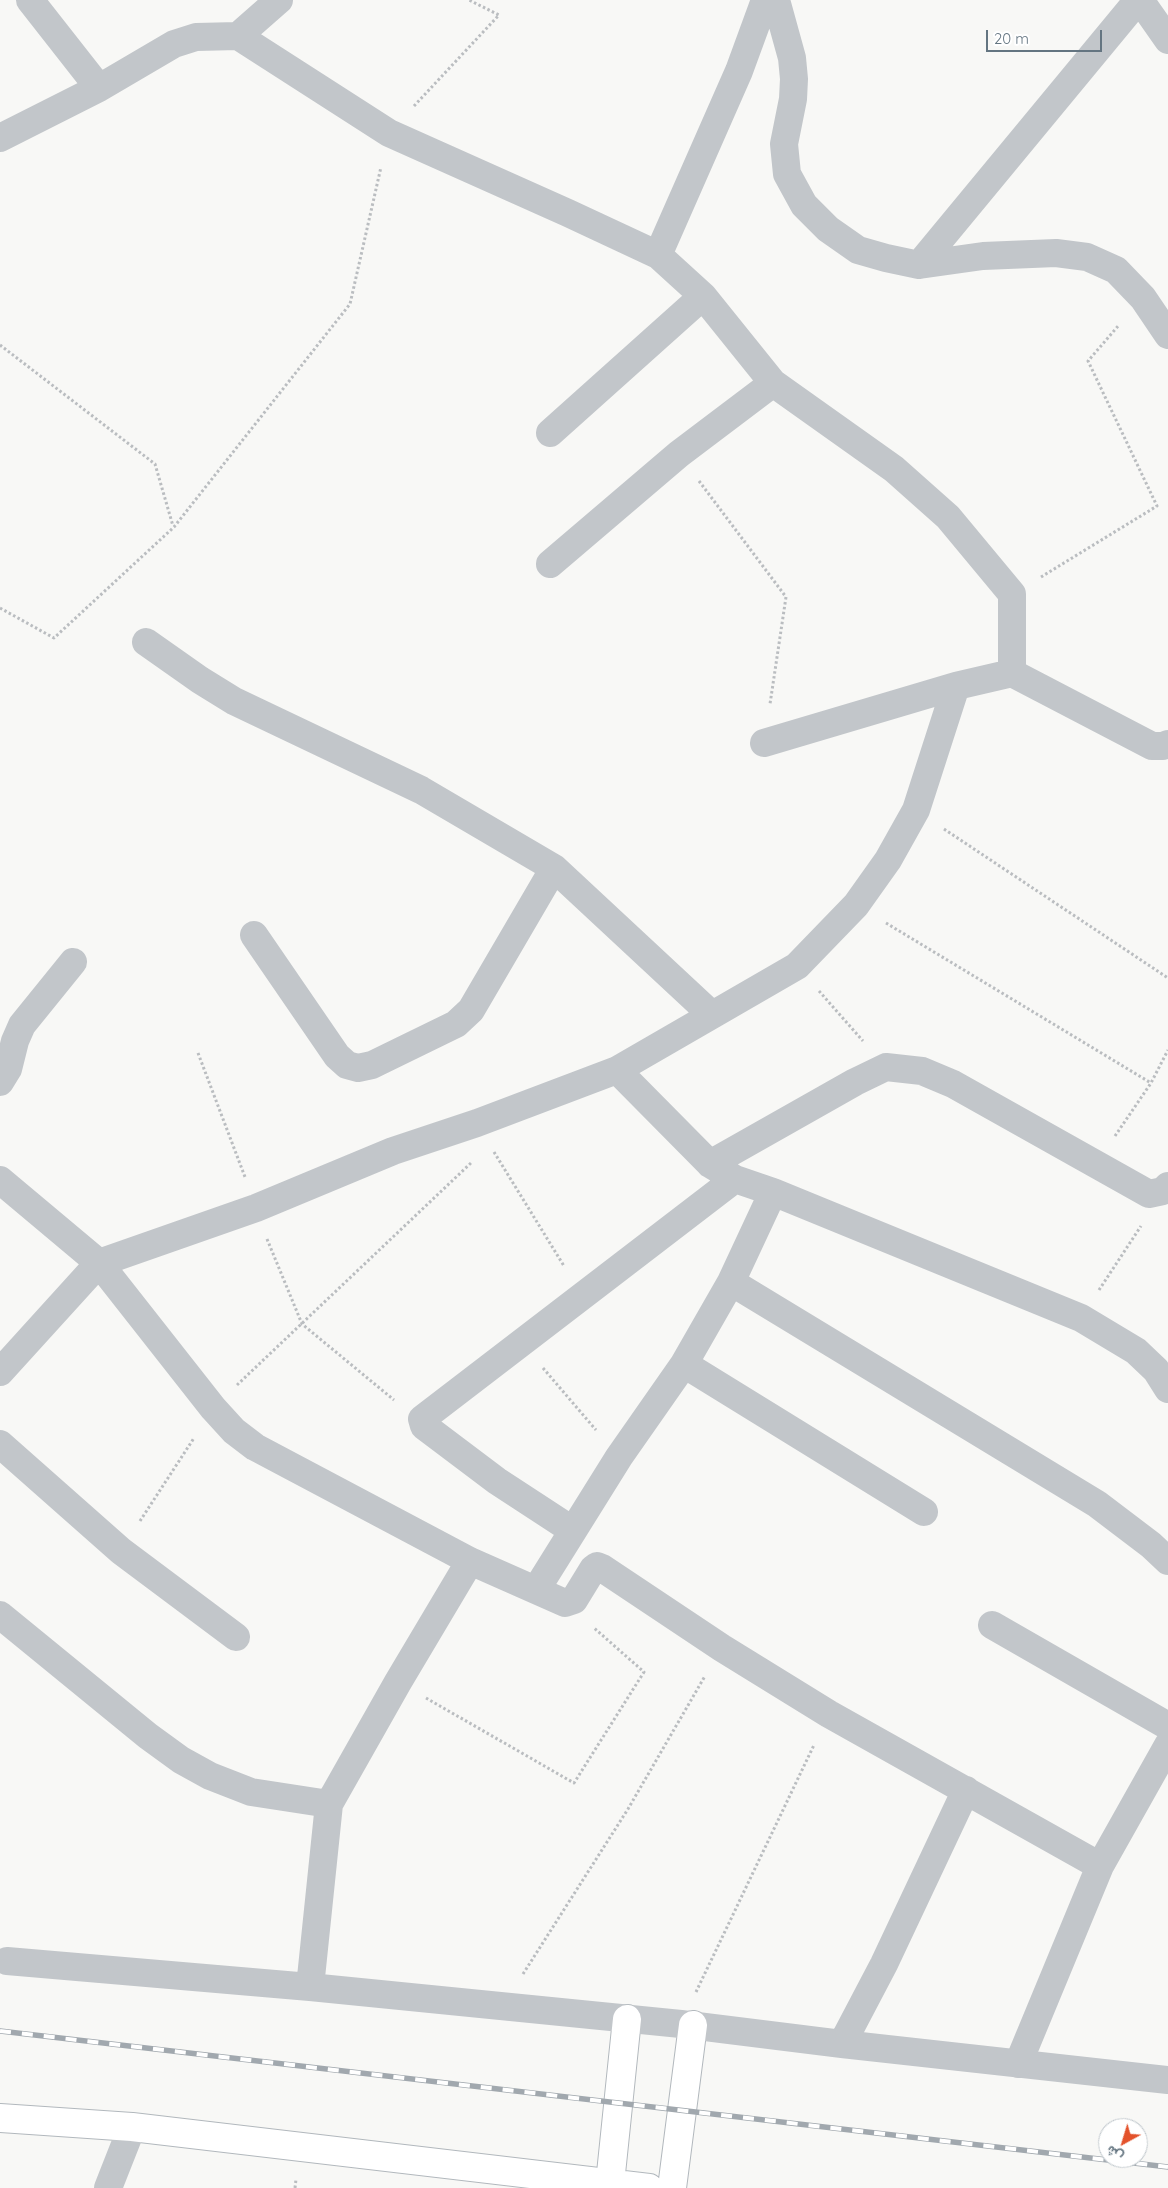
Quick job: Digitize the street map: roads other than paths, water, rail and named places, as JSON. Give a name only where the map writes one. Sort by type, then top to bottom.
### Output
[{"type":"street","points":[[30,0],[99,88]]},
{"type":"street","points":[[238,36],[279,0]]},
{"type":"street","points":[[658,255],[739,71],[765,0]]},
{"type":"street","points":[[776,0],[792,58],[794,79],[793,99],[784,144],[787,174],[804,205],[828,229],[858,250],[919,265],[984,256],[1056,253],[1087,257],[1116,270],[1143,298],[1168,335]]},
{"type":"street","points":[[919,265],[1139,0],[1168,40]]},
{"type":"street","points":[[0,138],[99,88],[174,44],[196,37],[238,36],[389,133],[658,255],[703,296],[773,383],[894,469],[948,517],[1012,594],[1012,673]]},
{"type":"street","points":[[550,433],[703,296]]},
{"type":"street","points":[[550,564],[679,454],[773,383]]},
{"type":"street","points":[[146,642],[234,701],[420,790],[554,868],[712,1015]]},
{"type":"street","points":[[764,743],[956,686],[1012,673],[1152,746],[1168,744]]},
{"type":"street","points":[[0,1372],[99,1263],[256,1208],[393,1151],[477,1123],[617,1070],[796,966],[856,905],[888,860],[916,810],[956,686]]},
{"type":"street","points":[[254,935],[337,1056],[347,1065],[358,1068],[372,1065],[456,1024],[471,1010],[554,868]]},
{"type":"street","points":[[0,1082],[8,1069],[15,1041],[22,1025],[73,962]]},
{"type":"street","points":[[710,1164],[855,1082],[886,1068],[922,1071],[953,1084],[1097,1163],[1149,1194],[1166,1189]]},
{"type":"street","points":[[617,1070],[710,1164],[735,1179],[773,1192],[1081,1318],[1136,1351],[1156,1370],[1168,1389]]},
{"type":"street","points":[[572,1530],[497,1481],[422,1422],[425,1416],[522,1344],[735,1179]]},
{"type":"street","points":[[0,1180],[99,1263],[213,1408],[234,1431],[254,1447],[470,1561],[565,1603],[574,1600],[593,1569],[597,1566],[602,1568],[722,1648],[829,1714],[1100,1866]]},
{"type":"street","points":[[536,1590],[619,1457],[684,1364],[731,1282],[773,1192]]},
{"type":"street","points":[[731,1282],[1097,1504],[1151,1545],[1168,1561]]},
{"type":"street","points":[[684,1364],[924,1512]]},
{"type":"street","points":[[0,1444],[121,1551],[236,1638]]},
{"type":"street","points":[[310,1988],[329,1804],[398,1682],[470,1561]]},
{"type":"street","points":[[0,1615],[148,1736],[181,1760],[210,1776],[251,1792],[329,1804]]},
{"type":"street","points":[[992,1625],[1168,1726]]},
{"type":"street","points":[[1018,2064],[1100,1866],[1168,1745]]},
{"type":"street","points":[[842,2044],[884,1964],[966,1790]]},
{"type":"street","points":[[2,1958],[686,2024],[842,2044],[1168,2080]]},
{"type":"street","points":[[610,2184],[627,2019]]},
{"type":"street","points":[[672,2188],[686,2024]]},
{"type":"street","points":[[0,2118],[132,2127],[649,2188]]},
{"type":"street","points":[[108,2188],[132,2127]]},
{"type":"railway","points":[[0,2031],[1168,2167]]}]
